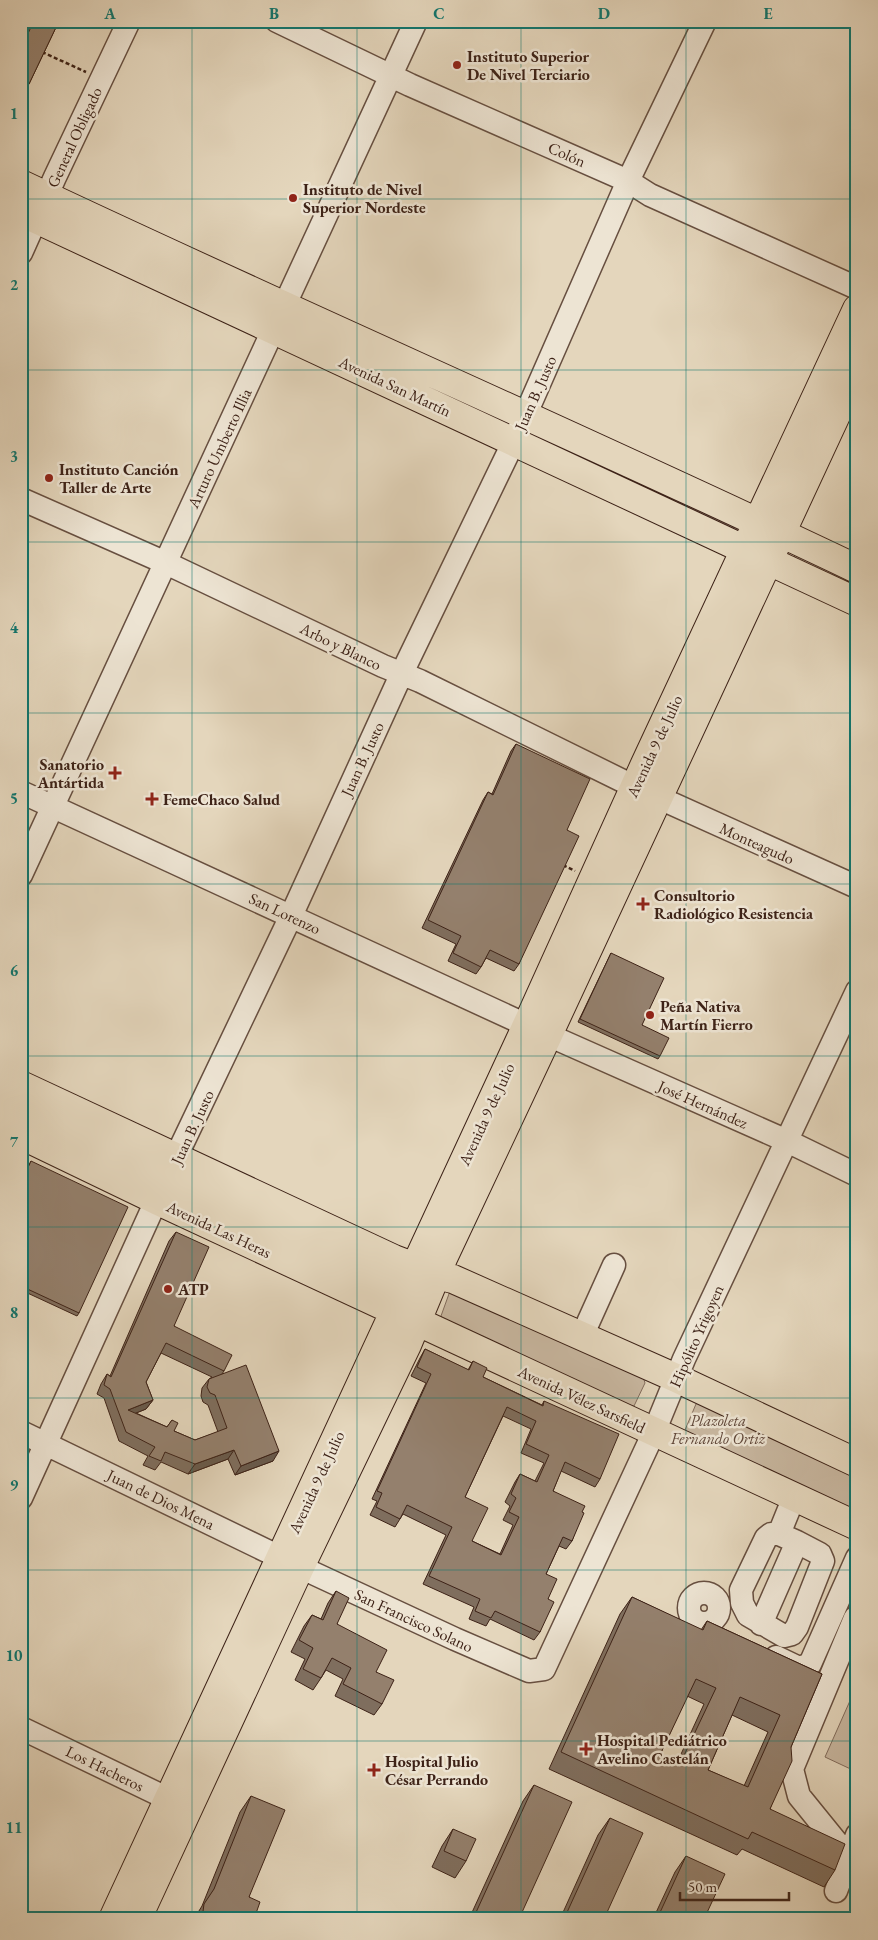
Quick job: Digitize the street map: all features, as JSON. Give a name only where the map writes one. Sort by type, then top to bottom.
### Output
[{"type":"main road","name":"Avenida San Martín","points":[[21,184],[35,209],[280,318],[525,415],[857,569]]},
{"type":"main road","name":"Avenida 9 de Julio","points":[[770,528],[857,309]]},
{"type":"main road","name":"Avenida San Martín","points":[[280,318],[514,441],[857,602]]},
{"type":"main road","name":"Avenida 9 de Julio","points":[[137,1919],[179,1804],[413,1292],[538,1030],[770,528],[857,370]]},
{"type":"main road","name":"Avenida Las Heras","points":[[21,1085],[167,1179]]},
{"type":"main road","name":"Avenida Las Heras","points":[[21,1109],[167,1179],[413,1292]]},
{"type":"main road","name":"Avenida Las Heras","points":[[21,1135],[167,1179],[413,1292]]},
{"type":"main road","points":[[413,1292],[453,1279],[676,1378],[857,1463]]},
{"type":"main road","name":"Avenida Vélez Sarsfield","points":[[413,1292],[654,1432],[857,1526]]},
{"type":"main road","name":"Avenida 9 de Julio","points":[[113,1919],[179,1804]]},
{"type":"street","name":"General Obligado","points":[[21,253],[35,209],[129,21]]},
{"type":"street","name":"Colón","points":[[277,21],[390,75],[628,181],[650,195],[857,288]]},
{"type":"street","name":"Arturo Umberto Illia","points":[[21,875],[416,21]]},
{"type":"street","name":"Juan B. Justo","points":[[21,1498],[401,675],[514,441],[628,181],[704,21]]},
{"type":"street","name":"Arbo y Blanco","points":[[21,499],[166,563],[401,675],[420,681],[646,793]]},
{"type":"street","name":"San Lorenzo","points":[[21,792],[538,1030]]},
{"type":"street","name":"Monteagudo","points":[[646,793],[857,887]]},
{"type":"street","name":"Hipólito Yrigoyen","points":[[529,1671],[544,1669],[654,1432],[676,1378],[857,991]]},
{"type":"street","name":"José Hernández","points":[[538,1030],[787,1141],[857,1175]]},
{"type":"street","points":[[582,1336],[614,1265]]},
{"type":"street","name":"Juan de Dios Mena","points":[[21,1432],[48,1443],[290,1562]]},
{"type":"street","points":[[761,1624],[788,1538],[794,1497]]},
{"type":"street","points":[[771,1534],[788,1538],[820,1554],[823,1561],[797,1627],[792,1634],[784,1636],[761,1624],[748,1615],[742,1604],[740,1590],[766,1538],[771,1534]]},
{"type":"street","points":[[810,1664],[857,1558]]},
{"type":"street","name":"San Francisco Solano","points":[[290,1562],[447,1636],[529,1671]]},
{"type":"street","points":[[853,1845],[842,1849],[799,1796],[792,1769],[855,1618]]},
{"type":"street","points":[[758,1649],[799,1668],[810,1664],[832,1674]]},
{"type":"street","name":"Los Hacheros","points":[[21,1728],[179,1804]]},
{"type":"street","points":[[836,1891],[853,1845]]},
{"type":"path","points":[[42,52],[91,74]]},
{"type":"path","points":[[563,865],[581,874]]},
{"type":"green space","points":[[546,435],[734,526],[731,532],[538,444],[540,437]]},
{"type":"green space","points":[[797,552],[857,576],[857,594],[793,559]]},
{"type":"green space","points":[[450,1291],[640,1367],[645,1383],[634,1406],[619,1407],[446,1329],[441,1316]]},
{"type":"green space","name":"Plazoleta Fernando Ortiz","points":[[704,1398],[857,1468],[857,1516],[689,1440],[685,1430],[696,1404]]},
{"type":"green space","points":[[857,1685],[857,1772],[825,1757]]},
{"type":"building","points":[[34,21],[59,21],[29,84],[21,80],[21,48]]},
{"type":"building","points":[[516,744],[590,779],[567,830],[579,836],[519,964],[490,950],[481,967],[453,953],[461,936],[428,920],[488,792],[493,795]]},
{"type":"building","points":[[611,953],[664,978],[642,1025],[669,1038],[660,1056],[580,1019]]},
{"type":"building","points":[[31,1161],[128,1207],[79,1313],[21,1286],[21,1183]]},
{"type":"building","points":[[176,1232],[209,1247],[174,1326],[232,1355],[224,1371],[166,1343],[146,1382],[153,1400],[128,1410],[167,1427],[172,1420],[178,1423],[174,1431],[195,1440],[227,1428],[215,1395],[210,1393],[207,1387],[209,1379],[246,1365],[279,1451],[241,1466],[234,1450],[195,1464],[165,1452],[161,1461],[149,1456],[155,1447],[126,1432],[110,1389],[104,1385],[107,1374],[111,1377]]},
{"type":"building","points":[[425,1349],[469,1370],[473,1361],[487,1368],[483,1377],[543,1406],[544,1401],[619,1434],[600,1479],[565,1462],[553,1491],[585,1506],[572,1541],[563,1537],[546,1574],[557,1579],[548,1599],[554,1602],[540,1632],[495,1611],[491,1618],[475,1611],[480,1599],[429,1576],[452,1527],[407,1505],[400,1519],[376,1507],[382,1493],[377,1491],[431,1374],[417,1367]],"holes":[[[507,1407],[536,1421],[526,1444],[549,1455],[537,1482],[520,1474],[511,1494],[516,1498],[509,1512],[519,1517],[501,1555],[472,1541],[488,1508],[465,1497]]]},
{"type":"building","points":[[336,1591],[349,1598],[337,1624],[387,1650],[376,1672],[394,1680],[382,1704],[343,1684],[351,1668],[332,1658],[321,1678],[303,1669],[313,1648],[299,1640],[312,1615],[323,1620]]},
{"type":"building","name":"Hospital Pediátrico Avelino Castelán","points":[[632,1597],[703,1630],[707,1621],[822,1674],[791,1747],[792,1761],[770,1809],[845,1844],[835,1870],[752,1832],[748,1839],[561,1752]],"holes":[[[696,1679],[716,1688],[679,1766],[659,1757]],[[740,1697],[780,1715],[748,1787],[708,1770]]]},
{"type":"building","points":[[534,1785],[572,1802],[519,1919],[473,1919]]},
{"type":"building","points":[[251,1796],[285,1810],[249,1897],[260,1902],[254,1919],[202,1919],[204,1904],[214,1889]]},
{"type":"building","points":[[610,1818],[643,1833],[604,1919],[564,1919]]},
{"type":"building","points":[[453,1829],[476,1839],[466,1861],[444,1851]]},
{"type":"building","points":[[686,1856],[725,1874],[704,1919],[657,1919]]},
{"type":"building","points":[[443,1913],[457,1919],[441,1919]]},
{"type":"place","name":"Instituto Superior De Nivel Terciario","points":[[457,65]]},
{"type":"place","name":"Instituto de Nivel Superior Nordeste","points":[[293,198]]},
{"type":"place","name":"Instituto Canción Taller de Arte","points":[[49,478]]},
{"type":"place","name":"Sanatorio Antártida","points":[[115,773]]},
{"type":"place","name":"FemeChaco Salud","points":[[152,799]]},
{"type":"place","name":"Consultorio Radiológico Resistencia","points":[[643,904]]},
{"type":"place","name":"Peña Nativa Martín Fierro","points":[[650,1015]]},
{"type":"place","name":"ATP","points":[[168,1289]]},
{"type":"place","name":"Hospital Pediátrico Avelino Castelán","points":[[586,1749]]},
{"type":"place","name":"Hospital Julio César Perrando","points":[[374,1770]]}]
